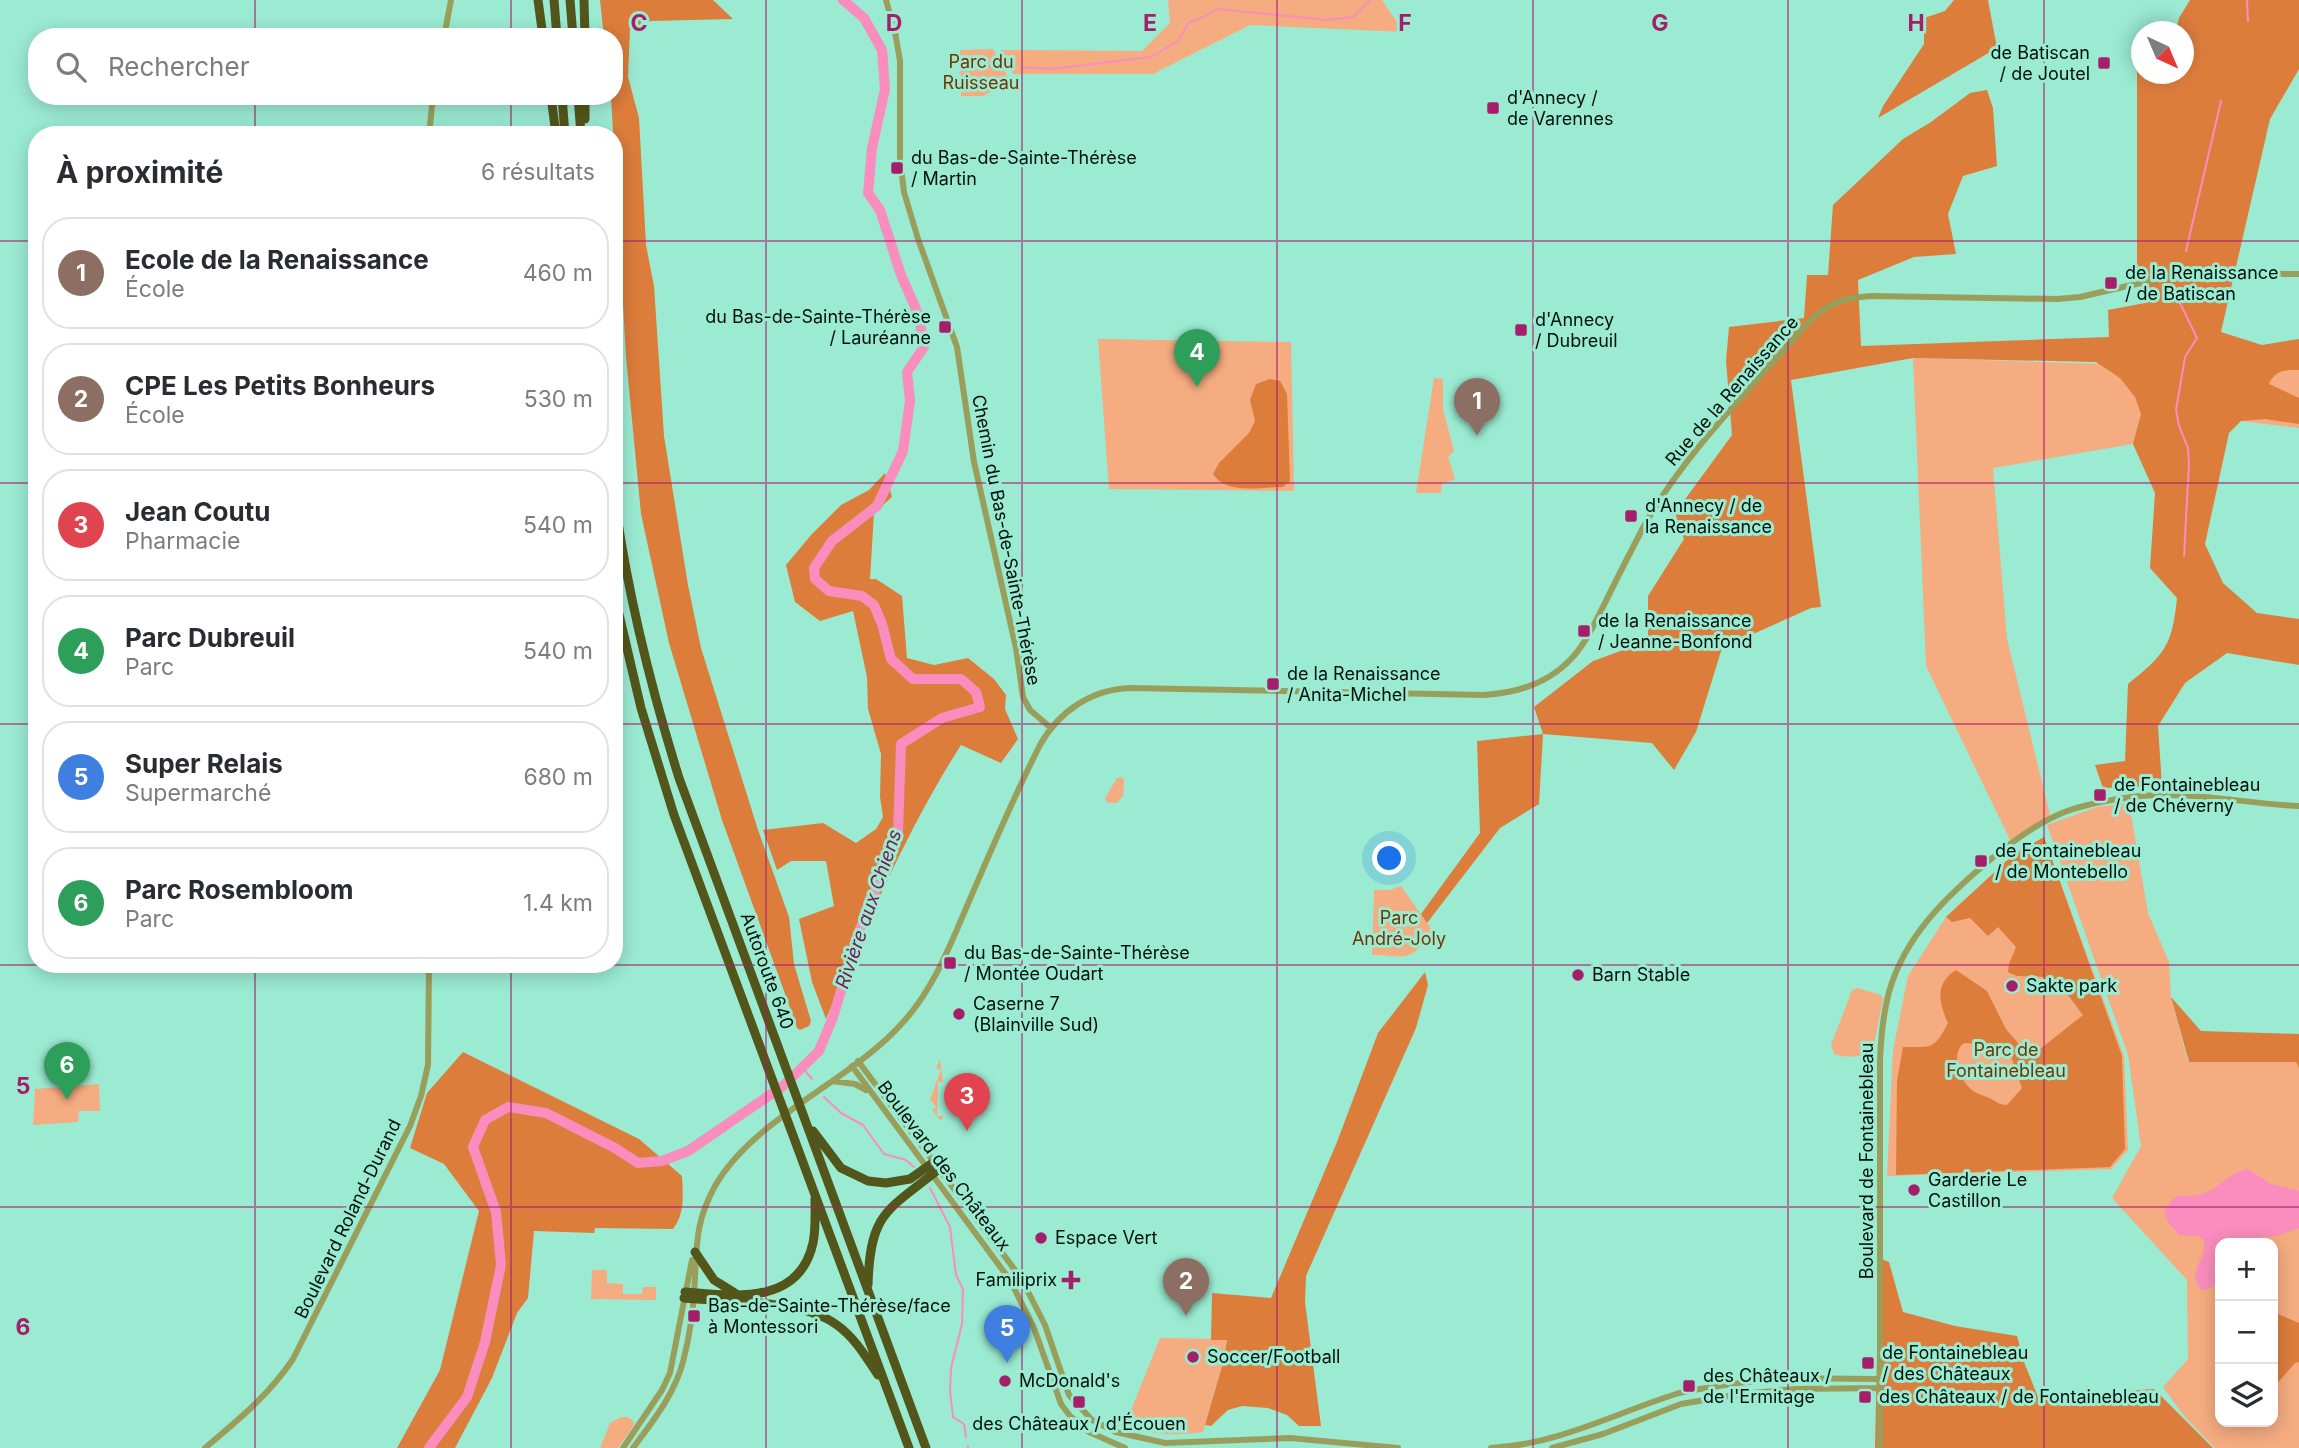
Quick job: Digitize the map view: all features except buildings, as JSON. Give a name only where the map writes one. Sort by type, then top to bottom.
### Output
[{"type":"highway","points":[[538,0],[542,28]]},
{"type":"highway","points":[[554,0],[556,28]]},
{"type":"highway","points":[[570,0],[572,28]]},
{"type":"highway","points":[[584,0],[585,28]]},
{"type":"highway","points":[[552,105],[555,126]]},
{"type":"highway","points":[[563,105],[564,126]]},
{"type":"highway","points":[[579,105],[582,126]]},
{"type":"highway","points":[[583,126],[585,105]]},
{"type":"highway","name":"Autoroute 640","points":[[623,545],[638,629],[669,746],[698,832],[926,1448]]},
{"type":"highway","name":"Autoroute 640","points":[[623,632],[639,700],[662,776],[909,1448]]},
{"type":"highway","points":[[805,1119],[836,1163],[862,1179],[898,1182],[933,1168]]},
{"type":"highway","points":[[868,1290],[869,1252],[876,1227],[892,1207],[933,1168]]},
{"type":"highway","points":[[689,1295],[752,1295],[772,1291],[788,1283],[806,1262],[813,1241],[815,1194]]},
{"type":"highway","points":[[695,1252],[714,1280],[737,1294]]},
{"type":"highway","points":[[689,1295],[789,1307],[824,1317],[850,1337],[887,1389]]},
{"type":"street","points":[[446,28],[451,0]]},
{"type":"street","name":"Chemin du Bas-de-Sainte-Thérèse","points":[[886,0],[900,61],[901,165],[904,192],[918,241],[957,346],[971,448],[1017,653],[1023,697],[1030,710],[1051,728]]},
{"type":"street","points":[[430,126],[432,105]]},
{"type":"street","name":"Rue de la Renaissance","points":[[1051,728],[1083,701],[1101,692],[1126,688],[1484,695],[1512,692],[1542,681],[1568,662],[1585,640],[1645,525],[1687,462],[1813,320],[1825,309],[1839,302],[1872,296],[2063,299],[2178,274],[2299,274]]},
{"type":"street","points":[[623,1448],[662,1390],[670,1373],[689,1295],[699,1224],[708,1200],[732,1162],[757,1138],[855,1064],[902,1024],[931,982],[948,950],[1027,772],[1051,728]]},
{"type":"street","name":"Boulevard de Fontainebleau","points":[[1880,1448],[1882,1022],[1896,974],[1912,942],[1954,891],[2030,830],[2066,811],[2095,803],[2144,796],[2299,806]]},
{"type":"street","name":"Boulevard Roland-Durand","points":[[205,1448],[253,1408],[276,1384],[293,1359],[410,1126],[428,1065],[429,973]]},
{"type":"street","name":"Boulevard des Châteaux","points":[[855,1064],[875,1099],[933,1168],[1017,1292],[1037,1335],[1061,1404],[1075,1421],[1089,1432],[1125,1448]]},
{"type":"street","name":"Boulevard des Châteaux","points":[[855,1064],[1026,1286],[1048,1332],[1069,1395],[1083,1413],[1097,1423],[1116,1432],[1165,1443],[1290,1438],[1398,1448]]},
{"type":"street","points":[[832,1081],[858,1085],[875,1099]]},
{"type":"street","points":[[633,1448],[665,1404],[678,1377],[688,1341],[689,1295]]},
{"type":"street","points":[[1491,1448],[1516,1447],[1568,1435],[1678,1393],[1731,1384],[1796,1378],[1880,1379]]},
{"type":"street","points":[[1552,1448],[1602,1434],[1681,1404],[1740,1394],[1796,1389],[1880,1388]]},
{"type":"green space","name":"Parc du Ruisseau","points":[[1168,0],[1382,0],[1404,32],[1250,25],[1153,74],[1013,74],[1001,50],[1142,51],[1170,23]]},
{"type":"green space","name":"Parc du Ruisseau","points":[[993,49],[1010,81],[983,96],[961,96],[960,50]]},
{"type":"green space","points":[[1098,339],[1291,342],[1294,491],[1109,489]]},
{"type":"green space","points":[[1913,358],[2299,370],[2299,428],[2241,421],[2133,444],[1993,468],[2007,639],[2051,819],[2012,844],[1926,666]]},
{"type":"green space","points":[[1434,378],[1443,379],[1443,409],[1454,451],[1448,457],[1455,479],[1442,484],[1441,493],[1416,493]]},
{"type":"green space","points":[[1117,778],[1124,779],[1123,796],[1117,803],[1108,803],[1105,798]]},
{"type":"green space","points":[[2129,803],[2148,913],[2169,962],[2171,997],[2188,1062],[2296,1062],[2299,1068],[2299,1448],[2215,1448],[2184,1416],[2163,1387],[2188,1359],[2187,1280],[2112,1198],[2141,1146],[2128,1055],[2047,825],[2097,807]]},
{"type":"green space","name":"Parc de Fontainebleau","points":[[2044,837],[2124,1056],[2128,1150],[2111,1169],[1887,1176],[1893,1050],[1908,976],[1946,917],[2013,855]]},
{"type":"green space","name":"Parc André-Joly","points":[[1401,886],[1432,930],[1413,953],[1402,956],[1372,955],[1374,890],[1390,890]]},
{"type":"green space","points":[[1857,988],[1881,995],[1883,999],[1873,1050],[1865,1055],[1834,1054],[1831,1045],[1852,990]]},
{"type":"green space","points":[[940,1059],[943,1082],[938,1082],[937,1116],[943,1116],[941,1121],[932,1110],[936,1107],[930,1099],[941,1070],[936,1068]]},
{"type":"green space","points":[[99,1084],[100,1111],[79,1111],[78,1122],[33,1125],[35,1089]]},
{"type":"green space","points":[[592,1270],[607,1270],[607,1283],[623,1284],[623,1294],[642,1294],[643,1287],[656,1287],[656,1300],[591,1299]]},
{"type":"green space","points":[[1160,1338],[1227,1339],[1223,1363],[1203,1432],[1164,1434],[1125,1425]]},
{"type":"green space","points":[[621,1417],[628,1417],[634,1425],[618,1448],[600,1448],[610,1423]]},
{"type":"shaded area","points":[[600,0],[713,0],[733,19],[651,21],[630,29],[628,77],[639,118],[646,245],[654,286],[664,436],[688,585],[701,648],[758,830],[789,917],[794,964],[811,1021],[809,1026],[800,1030],[797,1028],[722,820],[669,643],[641,514],[623,305],[623,126],[613,126],[612,105],[623,105],[623,28],[603,28]]},
{"type":"shaded area","points":[[1954,0],[1988,0],[1997,48],[1878,118],[1924,44],[1924,18],[1945,11]]},
{"type":"shaded area","points":[[2190,0],[2299,0],[2299,69],[2270,119],[2221,332],[2262,345],[2299,339],[2299,370],[2278,373],[2269,384],[2299,398],[2299,424],[2265,419],[2241,421],[2229,433],[2205,544],[2223,583],[2257,613],[2299,619],[2299,665],[2227,653],[2185,683],[2158,726],[2162,786],[2103,788],[2095,765],[2125,761],[2128,684],[2151,665],[2164,648],[2172,627],[2177,598],[2150,568],[2155,493],[2133,444],[2141,414],[2135,397],[2120,378],[2096,362],[1913,358],[1791,380],[1821,607],[1811,608],[1722,648],[1696,732],[1674,770],[1652,743],[1543,734],[1534,707],[1593,661],[1648,641],[1648,596],[1684,539],[1675,513],[1732,435],[1726,361],[1729,327],[1804,318],[1807,275],[1828,275],[1833,205],[1903,139],[1970,93],[1987,90],[1993,108],[1997,166],[1963,176],[1948,214],[1956,254],[1914,257],[1858,280],[1861,346],[2109,337],[2108,310],[2145,303],[2137,268],[2137,84],[2194,84],[2194,21],[2178,21]]},
{"type":"shaded area","points":[[1270,379],[1280,381],[1287,394],[1290,481],[1283,487],[1245,488],[1226,485],[1213,474],[1219,463],[1249,433],[1255,421],[1250,400],[1256,384]]},
{"type":"shaded area","points":[[885,473],[892,497],[874,513],[870,579],[876,579],[902,596],[907,658],[934,665],[968,658],[994,679],[1006,695],[1005,709],[1018,739],[1001,763],[961,745],[905,845],[826,1019],[812,982],[799,919],[834,906],[826,861],[791,861],[777,870],[763,830],[823,823],[856,843],[876,829],[883,817],[880,797],[881,754],[868,709],[867,677],[853,611],[820,621],[795,602],[786,565],[841,505],[869,490]]},
{"type":"shaded area","points":[[1543,734],[1539,804],[1500,828],[1427,923],[1421,914],[1480,833],[1477,741]]},
{"type":"shaded area","name":"Parc de Fontainebleau","points":[[2044,837],[2122,1056],[2125,1149],[2110,1167],[1896,1175],[1897,1081],[1903,1047],[1926,1047],[1935,1042],[1943,1032],[1948,1023],[1940,994],[1949,975],[1956,970],[1987,991],[2006,1029],[2030,1057],[2083,1015],[2054,982],[2042,977],[2020,976],[2008,972],[2016,947],[1998,927],[1988,936],[1970,918],[1952,922],[1946,917],[2013,855]],"holes":[[[1964,1043],[2002,1046],[2012,1059],[2022,1088],[2007,1105],[1970,1088],[1961,1076],[1957,1061],[1957,1054]]]},
{"type":"shaded area","points":[[1425,972],[1428,985],[1416,1028],[1306,1276],[1305,1302],[1321,1426],[1299,1426],[1287,1415],[1268,1408],[1242,1406],[1228,1410],[1211,1426],[1205,1425],[1227,1340],[1211,1340],[1212,1293],[1271,1298],[1337,1142],[1378,1033]]},
{"type":"shaded area","points":[[2171,997],[2201,1031],[2299,1034],[2299,1068],[2296,1062],[2189,1062]]},
{"type":"shaded area","points":[[463,1052],[639,1139],[682,1176],[681,1210],[673,1229],[595,1228],[594,1233],[534,1231],[528,1298],[517,1313],[492,1378],[455,1448],[397,1448],[440,1370],[479,1211],[444,1164],[410,1148],[427,1093]]},
{"type":"shaded area","points":[[2248,1169],[2271,1184],[2299,1191],[2299,1228],[2277,1236],[2215,1238],[2215,1285],[2201,1290],[2195,1277],[2203,1253],[2204,1240],[2197,1236],[2179,1235],[2168,1222],[2164,1211],[2175,1198],[2205,1193],[2240,1171]]},
{"type":"shaded area","points":[[1879,1258],[1889,1262],[1903,1312],[1955,1326],[2017,1336],[2038,1397],[2154,1389],[2213,1448],[1875,1448]]},
{"type":"shaded area","points":[[2278,1314],[2299,1323],[2299,1362],[2278,1382]]},
{"type":"waterway","name":"Rivière aux Chiens","points":[[429,1448],[467,1397],[485,1342],[501,1265],[496,1212],[473,1147],[485,1120],[508,1107],[546,1113],[615,1148],[638,1163],[662,1161],[688,1151],[783,1086],[819,1051],[833,1017],[860,929],[898,833],[901,744],[942,718],[980,707],[976,692],[961,679],[913,679],[891,659],[874,605],[862,596],[829,591],[815,579],[814,568],[832,541],[877,506],[903,451],[910,401],[907,372],[924,347],[919,316],[901,275],[880,210],[868,193],[872,148],[885,89],[882,50],[864,18],[843,0]]},
{"type":"waterway","points":[[1021,67],[1051,69],[1151,57],[1178,41],[1189,22],[1217,9],[1327,20],[1353,17],[1370,0]]},
{"type":"waterway","points":[[2247,0],[2248,21]]},
{"type":"waterway","name":"Rivière aux Chiens","points":[[883,56],[888,56]]},
{"type":"waterway","points":[[968,62],[983,68],[993,65]]},
{"type":"waterway","points":[[2186,251],[2221,101]]},
{"type":"waterway","points":[[2178,299],[2197,338],[2185,357],[2176,410],[2188,448],[2189,464],[2184,556]]},
{"type":"waterway","points":[[803,1068],[812,1079]]},
{"type":"waterway","points":[[824,1097],[841,1113],[863,1125],[884,1154],[906,1160],[914,1167]]},
{"type":"waterway","points":[[930,1188],[950,1227],[956,1275],[963,1289],[962,1324],[951,1368],[950,1391],[953,1417],[964,1424],[966,1437]]},
{"type":"place","name":"de Batiscan / de Joutel","points":[[2104,63]]},
{"type":"place","name":"d'Annecy / de Varennes","points":[[1493,108]]},
{"type":"place","name":"du Bas-de-Sainte-Thérèse / Martin","points":[[897,168]]},
{"type":"place","name":"de la Renaissance / de Batiscan","points":[[2111,283]]},
{"type":"place","name":"du Bas-de-Sainte-Thérèse / Lauréanne","points":[[945,327]]},
{"type":"place","name":"d'Annecy / Dubreuil","points":[[1521,330]]},
{"type":"place","name":"Parc Dubreuil","points":[[1197,387]]},
{"type":"place","name":"Ecole de la Renaissance","points":[[1477,436]]},
{"type":"place","name":"d'Annecy / de la Renaissance","points":[[1631,516]]},
{"type":"place","name":"de la Renaissance / Jeanne-Bonfond","points":[[1584,631]]},
{"type":"place","name":"de la Renaissance / Anita-Michel","points":[[1273,684]]},
{"type":"place","name":"de Fontainebleau / de Chéverny","points":[[2100,795]]},
{"type":"place","name":"de Fontainebleau / de Montebello","points":[[1981,861]]},
{"type":"place","name":"du Bas-de-Sainte-Thérèse / Montée Oudart","points":[[950,963]]},
{"type":"place","name":"Barn Stable","points":[[1578,975]]},
{"type":"place","name":"Sakte park","points":[[2012,986]]},
{"type":"place","name":"Caserne 7 (Blainville Sud)","points":[[959,1014]]},
{"type":"place","name":"Parc Rosembloom","points":[[67,1100]]},
{"type":"place","name":"Jean Coutu","points":[[967,1131]]},
{"type":"place","name":"Garderie Le Castillon","points":[[1914,1190]]},
{"type":"place","name":"Espace Vert","points":[[1041,1238]]},
{"type":"place","name":"Familiprix","points":[[1071,1280]]},
{"type":"place","name":"Bas-de-Sainte-Thérèse/face à Montessori","points":[[694,1316]]},
{"type":"place","name":"CPE Les Petits Bonheurs","points":[[1186,1316]]},
{"type":"place","name":"Soccer/Football","points":[[1193,1357]]},
{"type":"place","name":"Super Relais","points":[[1007,1363]]},
{"type":"place","name":"de Fontainebleau / des Châteaux","points":[[1868,1363]]},
{"type":"place","name":"McDonald's","points":[[1005,1381]]},
{"type":"place","name":"des Châteaux / de l'Ermitage","points":[[1689,1386]]},
{"type":"place","name":"des Châteaux / de Fontainebleau","points":[[1865,1397]]},
{"type":"place","name":"des Châteaux / d'Écouen","points":[[1079,1402]]}]
